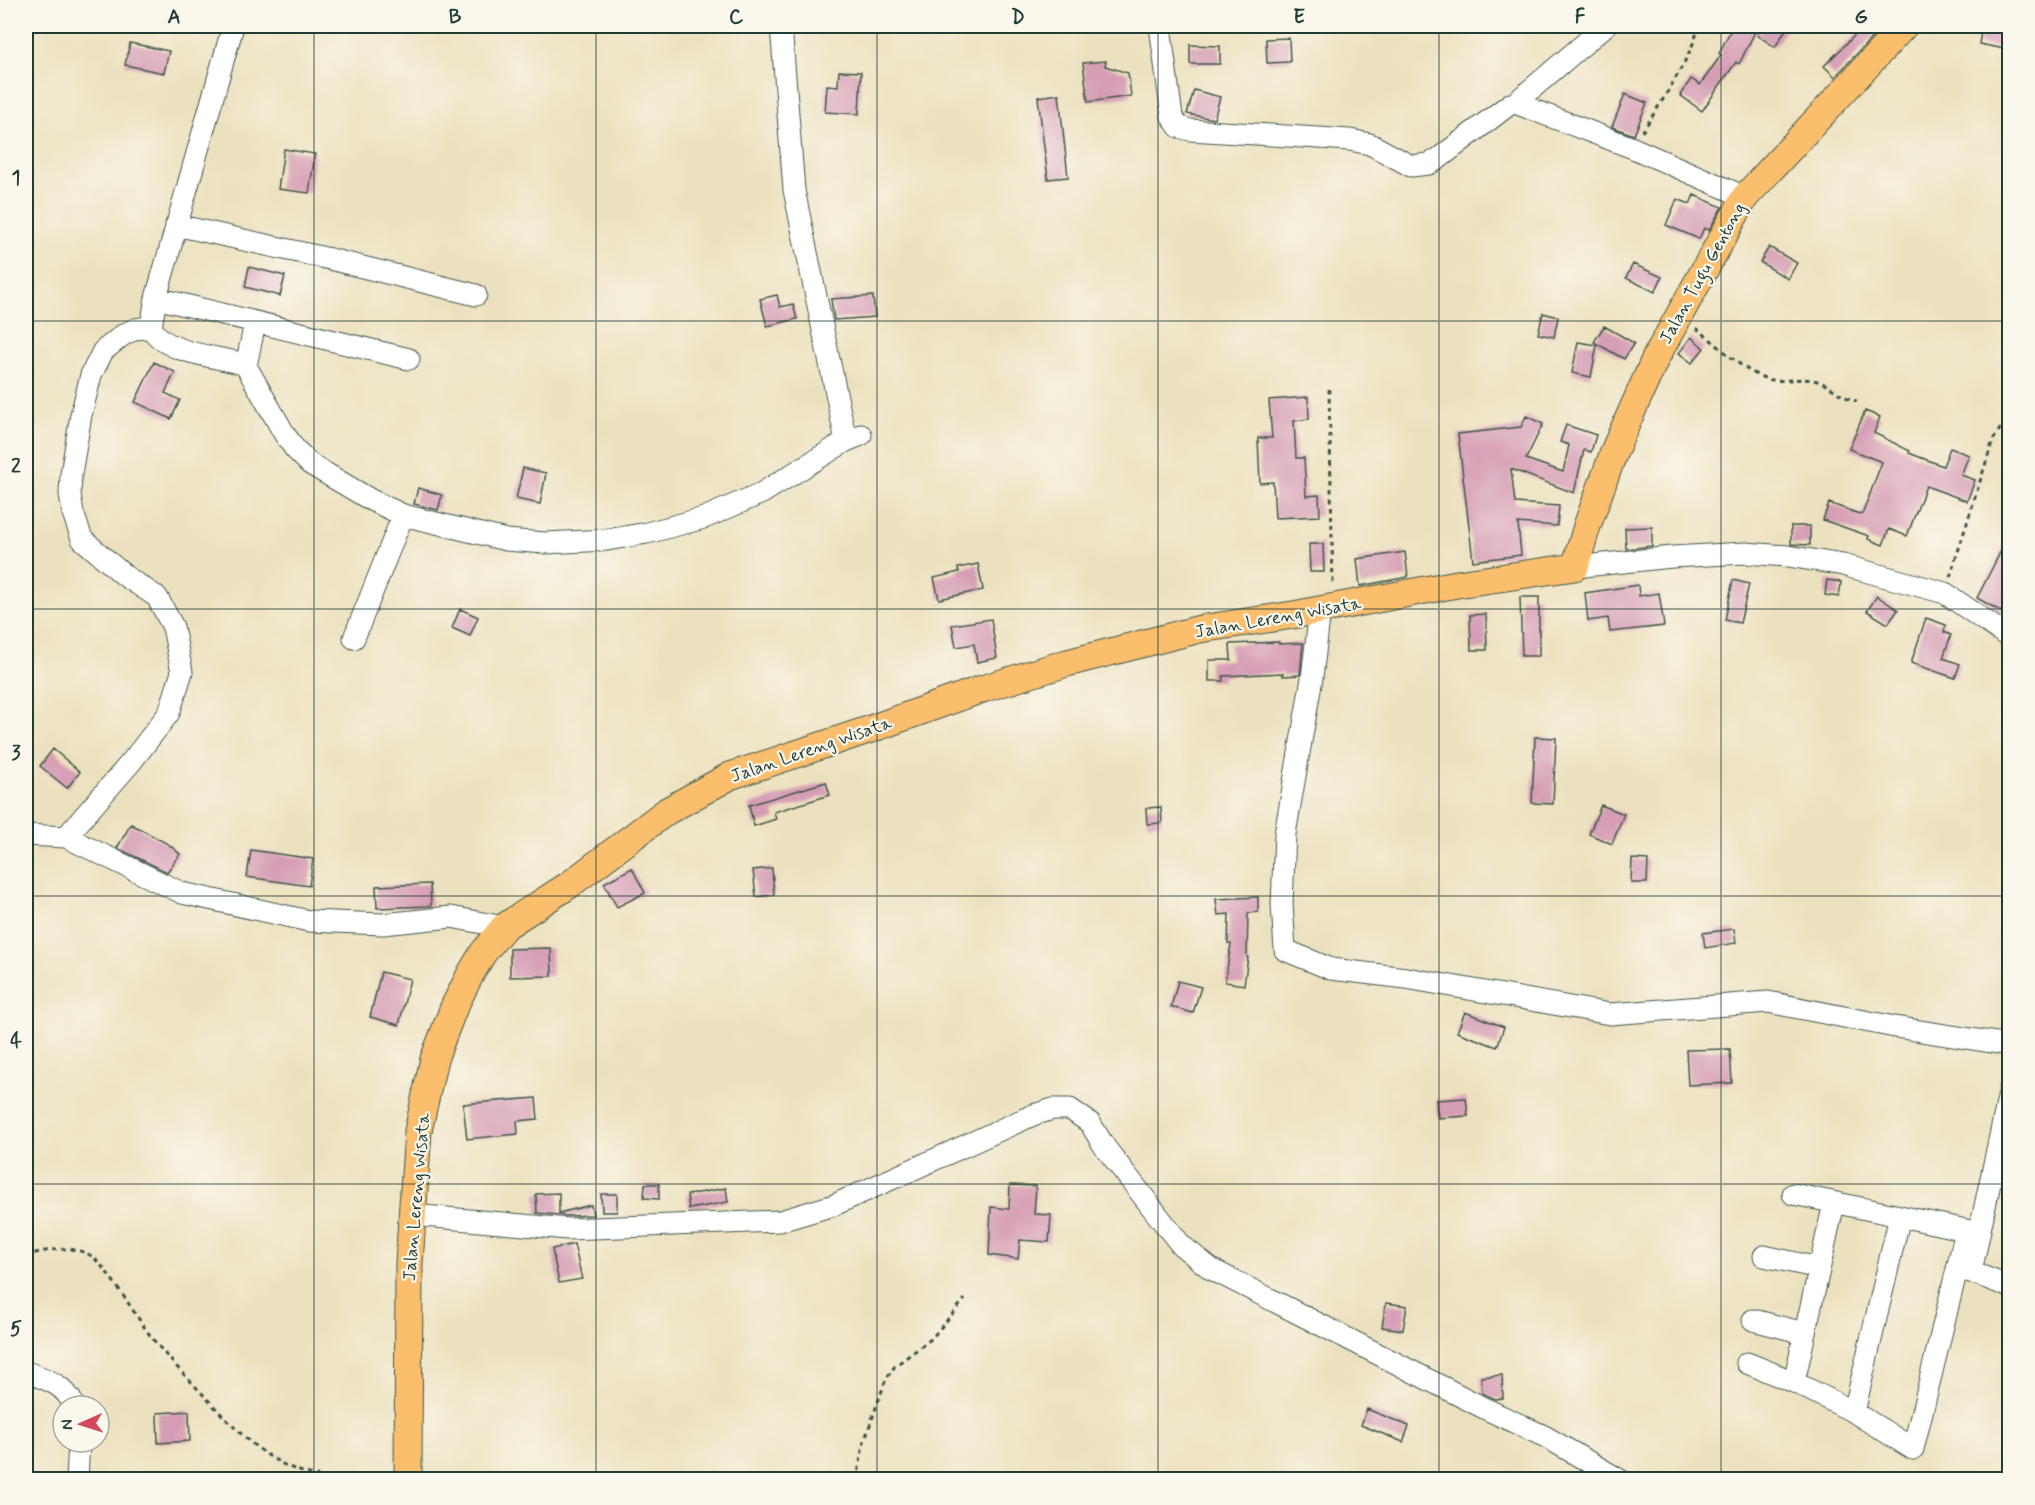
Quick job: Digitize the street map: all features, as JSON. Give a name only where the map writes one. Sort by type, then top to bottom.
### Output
[{"type":"main road","name":"Jalan Tugu Gentong","points":[[1575,567],[1615,449],[1656,357],[1745,197],[1904,26]]},
{"type":"main road","name":"Jalan Lereng Wisata","points":[[408,1479],[409,1263],[418,1131],[434,1059],[471,973],[483,953],[504,927],[569,885],[667,810],[730,776],[985,688],[1067,663],[1200,629],[1327,609],[1457,584],[1575,567]]},
{"type":"street","points":[[233,26],[156,298],[151,327],[156,336],[164,343],[178,348],[246,366],[285,435],[302,457],[334,478],[403,515],[506,540],[545,543],[607,540],[704,519],[762,493],[853,438],[794,190],[781,26]]},
{"type":"street","points":[[1160,26],[1172,117],[1175,123],[1183,129],[1350,140],[1370,144],[1405,165],[1418,166],[1438,159],[1511,103],[1515,103],[1605,26]]},
{"type":"street","points":[[1515,103],[1632,148],[1745,197]]},
{"type":"street","points":[[176,225],[330,259],[476,295]]},
{"type":"street","points":[[156,298],[409,359]]},
{"type":"street","points":[[246,366],[255,323]]},
{"type":"street","points":[[66,837],[132,761],[169,713],[182,672],[173,627],[157,597],[125,576],[82,539],[73,513],[70,494],[81,415],[91,375],[103,351],[116,340],[135,329],[151,327]]},
{"type":"street","points":[[354,638],[403,515]]},
{"type":"street","points":[[1575,567],[1672,557],[1745,553],[1788,556],[1843,565],[1945,593],[2010,638]]},
{"type":"street","points":[[1327,609],[1312,678],[1286,834],[1282,904],[1285,950],[1331,969],[1406,978],[1610,1014],[1768,1002],[1894,1027],[2010,1045]]},
{"type":"street","points":[[28,835],[66,837],[182,893],[309,921],[383,924],[452,917],[504,927]]},
{"type":"street","points":[[1976,1040],[2010,1055]]},
{"type":"street","points":[[1747,1363],[1794,1382],[1854,1412],[1913,1449],[1964,1270],[2010,1089]]},
{"type":"street","points":[[413,1215],[568,1229],[780,1221],[834,1205],[1033,1114],[1053,1109],[1070,1109],[1090,1123],[1104,1146],[1181,1245],[1211,1269],[1486,1409],[1546,1437],[1620,1479]]},
{"type":"street","points":[[1793,1194],[1973,1231]]},
{"type":"street","points":[[1794,1382],[1834,1203]]},
{"type":"street","points":[[1854,1412],[1900,1216]]},
{"type":"street","points":[[1764,1256],[1818,1268]]},
{"type":"street","points":[[1964,1270],[2010,1287]]},
{"type":"street","points":[[1753,1320],[1804,1333]]},
{"type":"street","points":[[26,1372],[56,1383],[68,1394]]},
{"type":"street","points":[[77,1479],[78,1454]]},
{"type":"path","points":[[1632,148],[1676,77],[1698,26]]},
{"type":"path","points":[[1679,314],[1735,360],[1759,376],[1774,380],[1805,378],[1822,382],[1836,393],[1857,401]]},
{"type":"path","points":[[1327,609],[1329,389]]},
{"type":"path","points":[[1945,593],[1993,440],[2000,429],[2010,425]]},
{"type":"path","points":[[26,895],[28,835]]},
{"type":"path","points":[[26,1256],[64,1249],[80,1251],[98,1260],[148,1333],[171,1362],[222,1416],[266,1454],[281,1463],[331,1479]]},
{"type":"path","points":[[857,1479],[863,1445],[886,1379],[895,1366],[931,1339],[965,1299]]},
{"type":"building","points":[[1733,26],[1748,26],[1756,30],[1739,64],[1736,62],[1702,111],[1680,95],[1691,79],[1700,85],[1721,55],[1719,53]]},
{"type":"building","points":[[1763,26],[1777,26],[1785,31],[1775,47],[1757,35]]},
{"type":"building","points":[[1864,26],[1883,26],[1835,77],[1824,66]]},
{"type":"building","points":[[1982,26],[2010,26],[2010,50],[1979,44]]},
{"type":"building","points":[[1289,38],[1290,62],[1267,63],[1266,39]]},
{"type":"building","points":[[130,43],[169,51],[164,73],[125,65]]},
{"type":"building","points":[[1190,45],[1220,46],[1220,64],[1190,64]]},
{"type":"building","points":[[1106,61],[1105,66],[1128,73],[1131,96],[1088,102],[1083,63]]},
{"type":"building","points":[[839,71],[861,72],[859,114],[825,112],[827,85],[838,86]]},
{"type":"building","points":[[1194,90],[1220,97],[1214,119],[1187,114]]},
{"type":"building","points":[[1059,94],[1068,177],[1048,179],[1038,97]]},
{"type":"building","points":[[1625,94],[1647,103],[1634,135],[1612,127]]},
{"type":"building","points":[[284,149],[315,154],[309,193],[278,189]]},
{"type":"building","points":[[1694,195],[1722,207],[1709,230],[1704,228],[1699,239],[1666,225],[1677,199],[1690,204]]},
{"type":"building","points":[[1769,247],[1797,263],[1788,279],[1760,262]]},
{"type":"building","points":[[1633,264],[1662,277],[1655,292],[1626,278]]},
{"type":"building","points":[[249,267],[285,276],[280,296],[245,287]]},
{"type":"building","points":[[777,295],[780,307],[793,304],[797,319],[767,326],[760,299]]},
{"type":"building","points":[[873,296],[875,317],[834,320],[831,299]]},
{"type":"building","points":[[1543,313],[1558,317],[1554,337],[1538,334]]},
{"type":"building","points":[[1604,326],[1634,343],[1624,359],[1594,342]]},
{"type":"building","points":[[1691,337],[1704,348],[1692,363],[1679,353]]},
{"type":"building","points":[[1578,342],[1597,345],[1591,377],[1572,373]]},
{"type":"building","points":[[154,362],[175,372],[165,393],[180,400],[171,419],[135,402]]},
{"type":"building","points":[[1308,397],[1309,419],[1294,421],[1296,458],[1304,458],[1306,496],[1319,495],[1320,516],[1275,518],[1273,482],[1260,483],[1258,438],[1272,438],[1269,400]]},
{"type":"building","points":[[1865,411],[1880,417],[1874,433],[1910,451],[1909,453],[1943,466],[1950,448],[1969,455],[1961,475],[1975,480],[1967,501],[1926,486],[1907,536],[1889,529],[1883,545],[1868,539],[1869,536],[1823,520],[1829,503],[1862,515],[1882,462],[1849,449]]},
{"type":"building","points":[[1526,416],[1543,424],[1526,459],[1563,472],[1569,445],[1560,442],[1566,425],[1596,435],[1591,452],[1584,450],[1574,493],[1511,469],[1515,503],[1559,506],[1557,526],[1518,523],[1521,555],[1473,561],[1458,434],[1521,427]]},
{"type":"building","points":[[523,468],[546,473],[540,504],[516,499]]},
{"type":"building","points":[[418,488],[442,495],[438,510],[414,504]]},
{"type":"building","points":[[1791,526],[1810,526],[1810,545],[1791,544]]},
{"type":"building","points":[[1652,527],[1652,546],[1626,549],[1625,528]]},
{"type":"building","points":[[2010,533],[2010,597],[2002,612],[1977,598]]},
{"type":"building","points":[[1309,544],[1323,544],[1324,572],[1310,572]]},
{"type":"building","points":[[1405,552],[1408,577],[1360,586],[1357,559]]},
{"type":"building","points":[[978,564],[983,590],[939,599],[934,578],[959,572],[958,568]]},
{"type":"building","points":[[1733,580],[1749,584],[1740,623],[1725,620]]},
{"type":"building","points":[[1827,580],[1841,582],[1839,597],[1825,595]]},
{"type":"building","points":[[1638,585],[1639,596],[1659,593],[1664,626],[1610,632],[1608,618],[1588,621],[1585,593]]},
{"type":"building","points":[[1877,596],[1898,610],[1888,624],[1867,611]]},
{"type":"building","points":[[1520,597],[1539,597],[1539,656],[1522,656]]},
{"type":"building","points":[[460,609],[478,617],[470,636],[452,628]]},
{"type":"building","points":[[1486,614],[1487,650],[1471,650],[1470,615]]},
{"type":"building","points":[[1926,618],[1946,625],[1944,632],[1951,635],[1943,658],[1960,664],[1955,678],[1911,663]]},
{"type":"building","points":[[991,619],[997,658],[977,662],[974,644],[956,647],[952,625]]},
{"type":"building","points":[[1279,642],[1279,644],[1303,643],[1300,675],[1283,676],[1283,673],[1223,676],[1223,681],[1209,681],[1209,660],[1231,660],[1230,644]]},
{"type":"building","points":[[1535,737],[1556,738],[1553,804],[1532,803]]},
{"type":"building","points":[[53,749],[80,772],[67,788],[40,766]]},
{"type":"building","points":[[826,782],[830,795],[774,812],[776,819],[754,826],[749,805]]},
{"type":"building","points":[[1601,805],[1624,814],[1612,844],[1589,834]]},
{"type":"building","points":[[1161,807],[1162,823],[1147,824],[1146,808]]},
{"type":"building","points":[[131,824],[168,844],[180,854],[167,872],[117,848]]},
{"type":"building","points":[[251,850],[313,859],[309,886],[247,877]]},
{"type":"building","points":[[1632,859],[1648,860],[1647,883],[1631,883]]},
{"type":"building","points":[[632,868],[645,893],[617,907],[604,883]]},
{"type":"building","points":[[772,868],[774,895],[756,897],[753,870]]},
{"type":"building","points":[[430,884],[431,906],[377,908],[376,886]]},
{"type":"building","points":[[1258,897],[1258,912],[1248,913],[1248,957],[1244,985],[1225,982],[1231,944],[1228,944],[1229,914],[1218,915],[1216,899]]},
{"type":"building","points":[[1734,929],[1736,943],[1705,948],[1703,933]]},
{"type":"building","points":[[551,948],[552,976],[510,977],[510,949]]},
{"type":"building","points":[[381,972],[410,979],[399,1025],[370,1017]]},
{"type":"building","points":[[1178,981],[1201,987],[1193,1013],[1171,1007]]},
{"type":"building","points":[[1465,1012],[1504,1027],[1497,1047],[1457,1032]]},
{"type":"building","points":[[1730,1049],[1732,1083],[1688,1085],[1686,1050]]},
{"type":"building","points":[[536,1098],[538,1119],[517,1121],[518,1134],[467,1139],[463,1104]]},
{"type":"building","points":[[1466,1098],[1468,1116],[1438,1118],[1436,1100]]},
{"type":"building","points":[[645,1184],[659,1184],[659,1199],[644,1198]]},
{"type":"building","points":[[1010,1185],[1036,1186],[1034,1214],[1051,1215],[1049,1242],[1020,1240],[1018,1259],[989,1255],[991,1207],[1009,1209]]},
{"type":"building","points":[[726,1188],[728,1202],[689,1209],[687,1195]]},
{"type":"building","points":[[559,1193],[559,1213],[591,1205],[593,1215],[568,1216],[537,1213],[536,1194]]},
{"type":"building","points":[[601,1194],[617,1194],[617,1212],[602,1212]]},
{"type":"building","points":[[574,1244],[582,1279],[559,1283],[552,1249]]},
{"type":"building","points":[[1386,1303],[1407,1306],[1403,1330],[1382,1327]]},
{"type":"building","points":[[1502,1375],[1503,1398],[1495,1399],[1482,1393],[1481,1377]]},
{"type":"building","points":[[1367,1409],[1409,1426],[1403,1442],[1361,1425]]},
{"type":"building","points":[[189,1411],[190,1441],[158,1443],[157,1413]]}]
